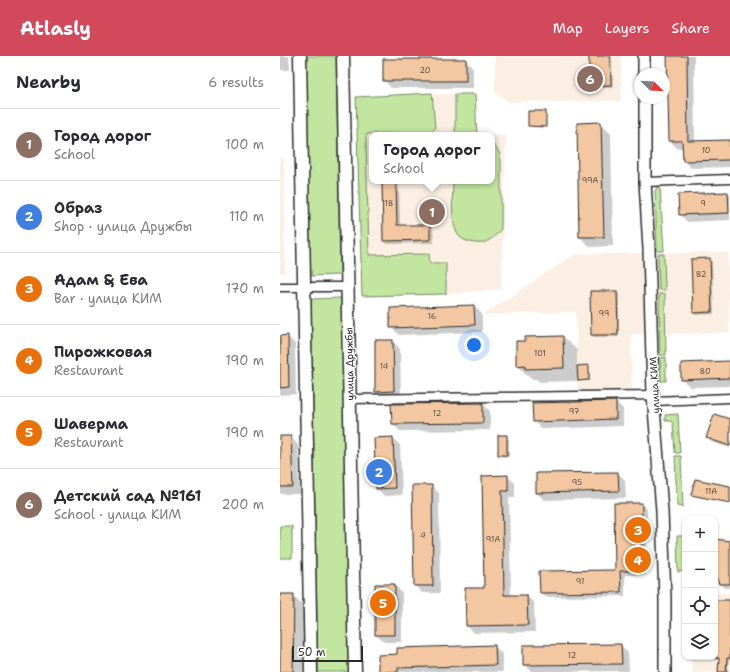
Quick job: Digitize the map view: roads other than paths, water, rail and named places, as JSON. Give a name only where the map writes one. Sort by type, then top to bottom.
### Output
[{"type":"main road","points":[[300,56],[311,672]]},
{"type":"main road","name":"улица Дружбы","points":[[343,56],[356,672]]},
{"type":"street","points":[[644,56],[644,68]]},
{"type":"street","name":"улица КИМ","points":[[645,104],[645,182],[649,249],[654,398],[662,516],[665,599],[665,672]]},
{"type":"street","points":[[645,182],[730,179]]},
{"type":"street","points":[[280,287],[348,287]]},
{"type":"street","points":[[350,399],[730,398]]},
{"type":"place","name":"Детский сад №161","points":[[590,79]]},
{"type":"place","name":"Город дорог","points":[[432,212]]},
{"type":"place","name":"Образ","points":[[379,472]]},
{"type":"place","name":"Адам & Ева","points":[[638,530]]},
{"type":"place","name":"Пирожковая","points":[[638,560]]},
{"type":"place","name":"Шаверма","points":[[383,603]]}]
